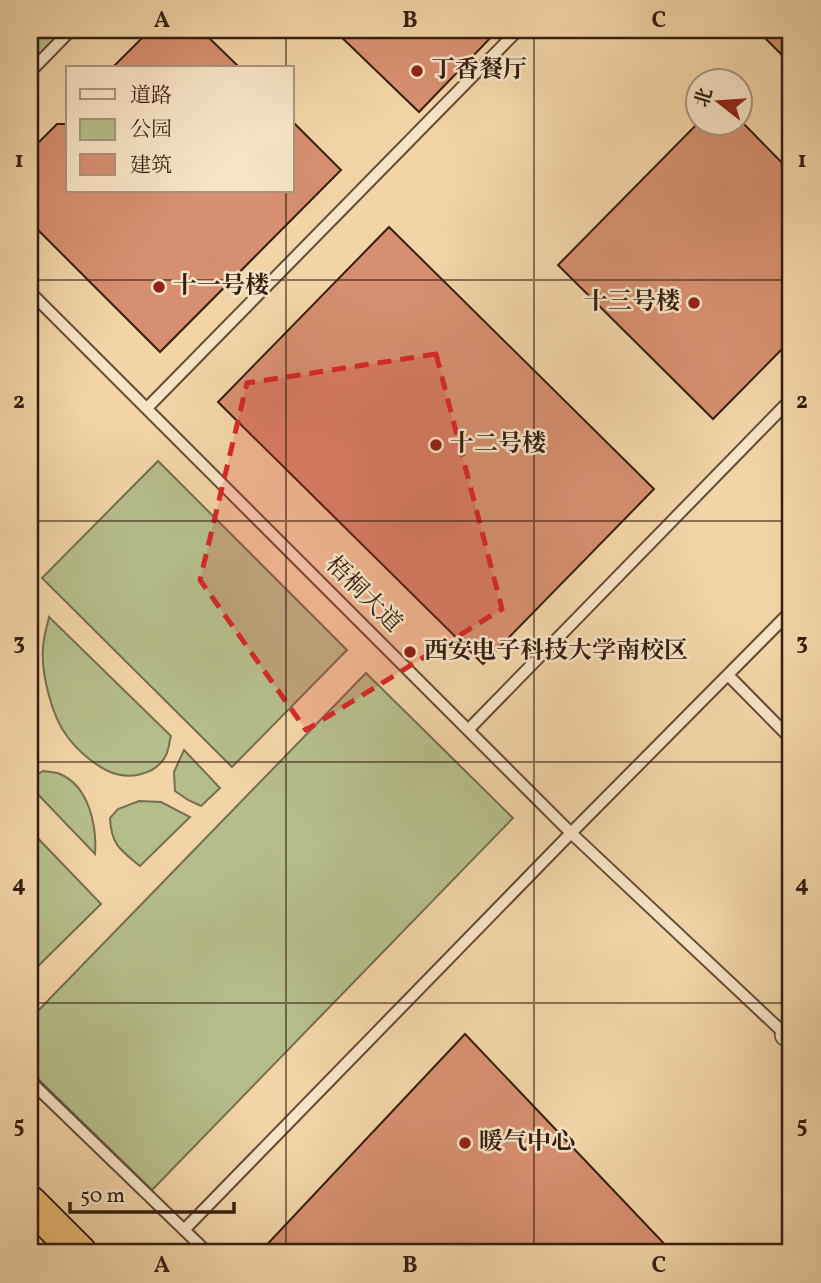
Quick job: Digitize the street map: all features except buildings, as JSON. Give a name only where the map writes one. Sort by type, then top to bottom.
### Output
[{"type":"highway","points":[[30,1203],[80,1253]]},
{"type":"lane","points":[[30,72],[71,30]]},
{"type":"lane","points":[[146,408],[518,30]]},
{"type":"lane","name":"梧桐大道","points":[[30,292],[571,833],[790,1035]]},
{"type":"lane","points":[[468,730],[791,399]]},
{"type":"lane","points":[[184,1230],[791,611]]},
{"type":"lane","points":[[728,674],[791,738]]},
{"type":"lane","points":[[30,1081],[208,1253]]},
{"type":"highlighted area","points":[[436,354],[502,609],[306,730],[200,580],[247,383]]},
{"type":"green space","points":[[30,30],[70,30],[30,72]]},
{"type":"green space","points":[[158,461],[347,650],[232,767],[42,578]]},
{"type":"green space","points":[[49,617],[171,736],[166,755],[154,768],[131,776],[115,774],[85,756],[67,736],[52,706],[44,670],[43,645]]},
{"type":"green space","points":[[366,673],[513,818],[152,1190],[30,1071],[30,1019]]},
{"type":"green space","points":[[30,684],[35,716],[30,748]]},
{"type":"green space","points":[[184,750],[220,788],[201,806],[175,791],[174,772]]},
{"type":"green space","points":[[43,771],[58,773],[70,780],[84,797],[92,820],[95,854],[30,786],[30,779]]},
{"type":"green space","points":[[139,801],[161,802],[190,817],[140,866],[118,846],[112,834],[110,818],[118,809]]},
{"type":"green space","points":[[30,830],[101,904],[30,974]]},
{"type":"place","name":"丁香餐厅","points":[[417,71]]},
{"type":"place","name":"十一号楼","points":[[159,287]]},
{"type":"place","name":"十三号楼","points":[[694,303]]},
{"type":"place","name":"十二号楼","points":[[436,445]]},
{"type":"place","name":"西安电子科技大学南校区","points":[[410,652]]},
{"type":"place","name":"暖气中心","points":[[465,1143]]}]
